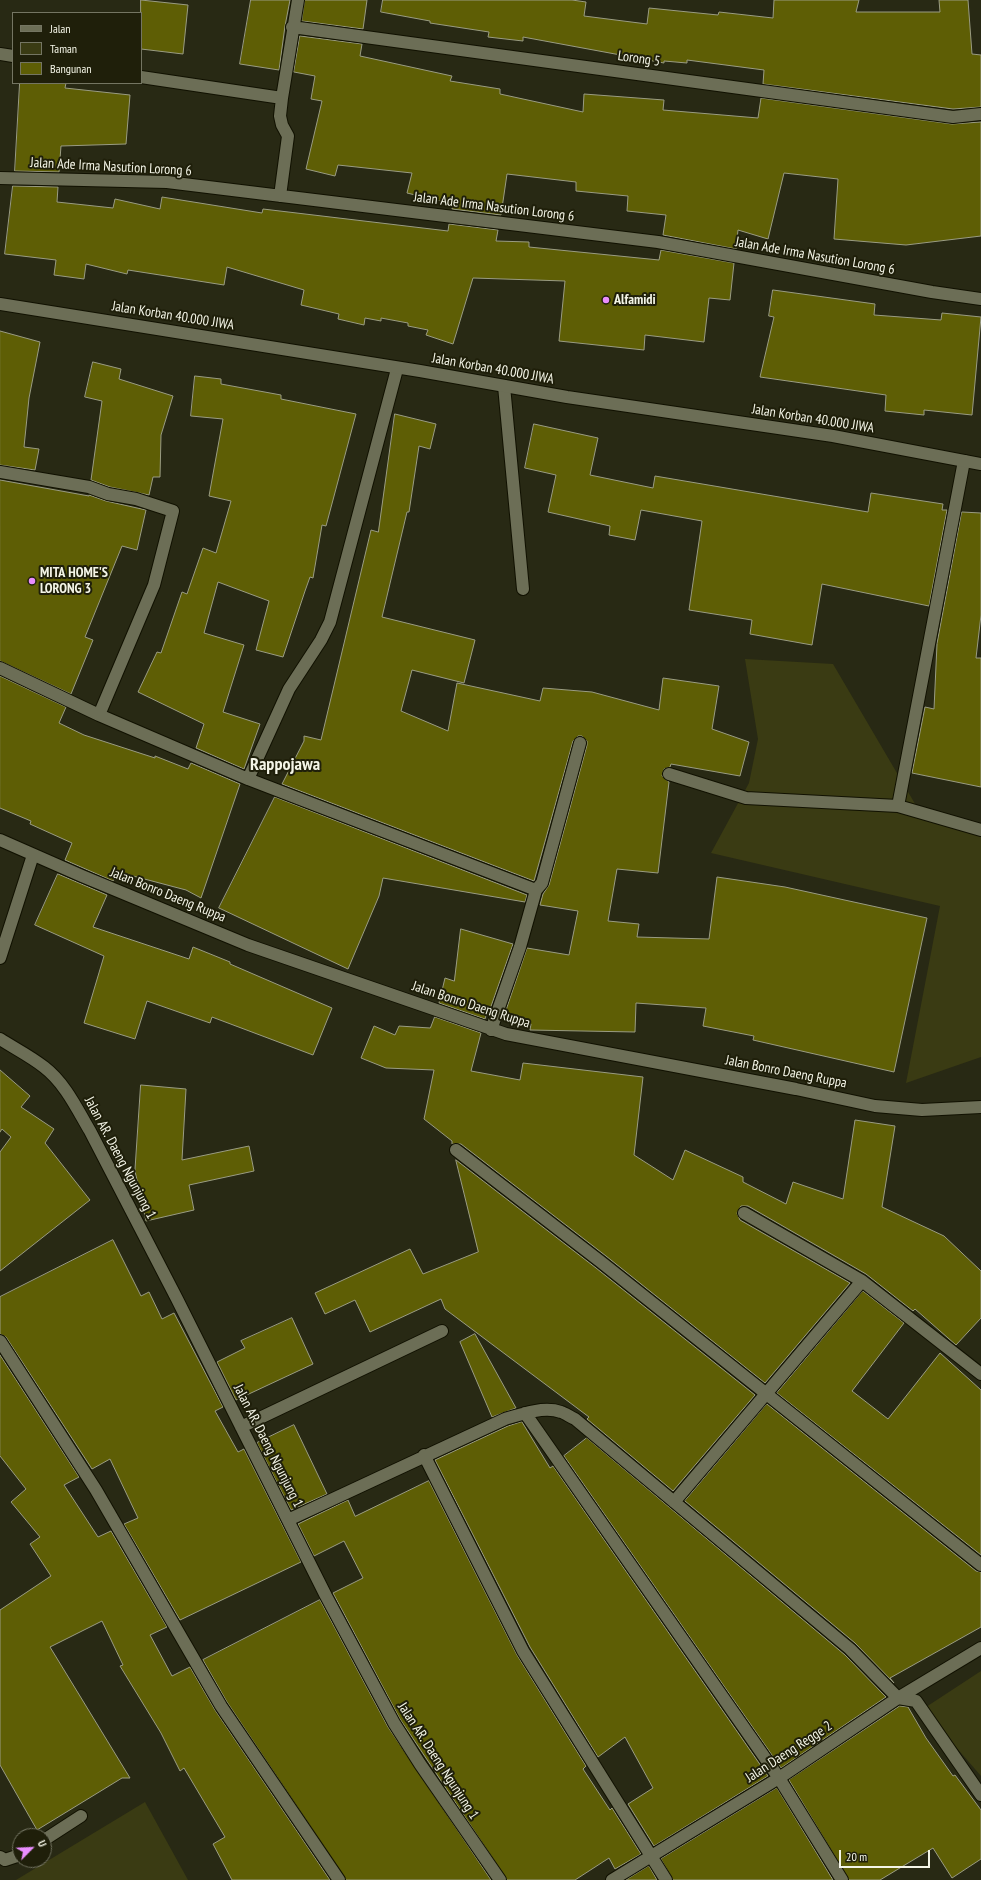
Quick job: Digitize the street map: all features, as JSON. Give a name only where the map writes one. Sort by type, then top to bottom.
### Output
[{"type":"street","points":[[280,196],[288,136],[282,125],[280,116],[292,27],[298,0]]},
{"type":"street","name":"Lorong 5","points":[[292,27],[953,117],[981,114]]},
{"type":"street","points":[[0,54],[12,56]]},
{"type":"street","points":[[142,77],[282,98]]},
{"type":"street","name":"Jalan Ade Irma Nasution Lorong 6","points":[[0,178],[167,182],[658,242],[932,292],[981,299]]},
{"type":"street","name":"Jalan Korban 40.000 JIWA","points":[[0,304],[218,338],[397,369],[853,440],[981,464]]},
{"type":"street","points":[[248,779],[289,689],[321,640],[330,622],[397,369]]},
{"type":"street","points":[[504,386],[523,589]]},
{"type":"street","points":[[898,806],[964,461]]},
{"type":"street","points":[[0,472],[89,487],[108,494],[136,498],[173,511],[154,585],[99,715]]},
{"type":"street","points":[[0,668],[99,715],[248,779],[536,890]]},
{"type":"street","points":[[491,1030],[520,947],[536,890],[542,883],[580,743]]},
{"type":"street","points":[[669,774],[746,798],[898,806],[981,830]]},
{"type":"street","name":"Jalan Bonro Daeng Ruppa","points":[[0,840],[248,945],[491,1030],[526,1039],[788,1087],[875,1106],[922,1110],[981,1107]]},
{"type":"street","points":[[0,958],[34,855]]},
{"type":"street","name":"Jalan AR. Daeng Ngunjung 1","points":[[0,1039],[44,1067],[60,1083],[75,1105],[170,1285],[326,1596],[394,1723],[420,1764],[500,1880]]},
{"type":"street","points":[[456,1150],[602,1262],[766,1395],[981,1565]]},
{"type":"street","points":[[744,1213],[862,1281],[981,1374]]},
{"type":"street","points":[[674,1502],[862,1281]]},
{"type":"street","points":[[241,1427],[442,1331]]},
{"type":"street","points":[[0,1341],[96,1490],[221,1706],[339,1880]]},
{"type":"street","points":[[288,1520],[424,1455],[485,1428],[525,1413],[550,1410],[561,1412],[575,1420],[850,1649],[898,1698],[916,1701],[981,1795]]},
{"type":"street","points":[[525,1413],[779,1778],[842,1880]]},
{"type":"street","points":[[424,1455],[523,1651],[666,1880]]},
{"type":"street","name":"Jalan Daeng Regge 2","points":[[612,1880],[779,1778],[898,1698],[981,1648]]},
{"type":"street","points":[[52,1835],[81,1816]]},
{"type":"street","points":[[0,1857],[5,1860],[12,1858]]},
{"type":"green space","points":[[745,659],[833,664],[921,814],[981,828],[981,1057],[906,1083],[940,906],[711,853],[749,783],[758,739]]},
{"type":"green space","points":[[981,1671],[981,1776],[923,1709]]},
{"type":"green space","points":[[145,1802],[188,1880],[16,1880],[36,1868],[52,1868],[52,1858]]},
{"type":"building","points":[[141,0],[188,5],[183,54],[142,49]]},
{"type":"building","points":[[251,0],[290,0],[279,70],[240,64]]},
{"type":"building","points":[[305,0],[367,0],[363,29],[302,21]]},
{"type":"building","points":[[383,0],[572,0],[586,2],[584,16],[647,24],[649,8],[718,15],[719,12],[773,18],[774,0],[859,0],[856,12],[940,12],[939,0],[968,0],[972,54],[981,55],[981,107],[953,109],[763,84],[764,70],[687,60],[687,63],[664,61],[664,63],[523,37],[523,41],[488,37],[489,32],[430,23],[430,21],[381,12]]},
{"type":"building","points":[[300,36],[362,44],[360,56],[452,76],[450,81],[500,89],[500,94],[583,112],[584,94],[664,100],[663,110],[758,118],[761,98],[952,124],[981,122],[981,236],[906,245],[834,239],[838,179],[784,173],[768,239],[738,230],[736,249],[663,235],[666,215],[627,211],[628,196],[576,191],[576,182],[507,174],[501,215],[452,209],[453,204],[407,193],[412,173],[338,165],[335,176],[306,169],[322,101],[311,99],[315,76],[294,72]]},
{"type":"building","points":[[20,84],[66,84],[65,88],[130,95],[126,144],[61,146],[59,172],[15,171]]},
{"type":"building","points":[[13,186],[58,187],[57,202],[113,208],[115,199],[160,209],[162,197],[262,213],[263,209],[448,231],[449,224],[498,230],[496,241],[529,242],[529,247],[659,260],[661,250],[734,263],[730,300],[709,298],[704,342],[645,335],[644,350],[559,341],[565,281],[473,278],[453,344],[426,335],[428,330],[408,326],[408,323],[381,318],[381,321],[365,318],[364,325],[338,319],[339,314],[301,305],[304,290],[227,267],[224,285],[128,270],[127,274],[86,264],[84,279],[54,275],[56,260],[5,254]]},
{"type":"building","points":[[773,290],[875,304],[874,315],[941,320],[942,313],[981,317],[972,415],[924,410],[924,415],[885,411],[886,395],[760,377],[774,317],[769,316]]},
{"type":"building","points":[[0,331],[40,342],[29,398],[24,447],[39,449],[35,470],[0,465]]},
{"type":"building","points":[[93,362],[121,369],[119,379],[173,396],[161,435],[160,477],[153,477],[149,495],[110,487],[91,480],[102,401],[85,397]]},
{"type":"building","points":[[195,376],[221,379],[221,384],[281,395],[281,399],[356,414],[326,526],[322,525],[313,578],[310,577],[283,657],[256,650],[269,601],[218,582],[204,633],[244,645],[223,712],[260,724],[244,769],[196,748],[204,724],[138,692],[157,652],[161,653],[182,592],[187,594],[203,548],[216,553],[231,501],[209,496],[223,419],[191,416]]},
{"type":"building","points":[[395,414],[436,424],[430,449],[419,446],[409,512],[407,512],[382,617],[475,640],[464,683],[412,670],[401,711],[448,731],[457,683],[540,701],[543,688],[592,692],[659,710],[663,678],[719,686],[712,729],[749,742],[740,776],[671,764],[670,767],[664,769],[662,776],[669,782],[658,873],[617,869],[608,921],[639,924],[637,937],[709,939],[717,877],[785,887],[927,918],[894,1072],[753,1040],[754,1036],[703,1026],[706,1008],[636,1003],[635,1032],[530,1030],[531,1024],[504,1016],[527,948],[569,955],[578,911],[540,905],[543,894],[549,885],[587,745],[587,741],[582,736],[578,736],[573,741],[534,881],[282,784],[304,741],[304,736],[321,740],[371,530],[378,532]]},
{"type":"building","points":[[534,424],[598,438],[590,475],[653,488],[655,476],[868,512],[871,493],[943,504],[942,510],[947,510],[929,606],[822,584],[812,645],[750,634],[752,620],[689,610],[702,521],[641,510],[635,540],[609,535],[610,526],[548,512],[556,475],[525,468]]},
{"type":"building","points":[[0,480],[89,495],[106,501],[146,510],[137,550],[122,546],[85,637],[93,640],[71,694],[0,661]]},
{"type":"building","points":[[962,512],[981,513],[981,615],[976,658],[981,658],[981,787],[912,773],[925,707],[934,709],[937,644]]},
{"type":"building","points":[[0,676],[66,707],[59,723],[84,735],[155,758],[155,756],[188,769],[191,763],[240,784],[201,898],[186,890],[118,872],[113,881],[65,860],[72,843],[30,824],[31,821],[0,808]]},
{"type":"building","points":[[275,797],[527,895],[525,902],[383,878],[379,896],[348,969],[219,908]]},
{"type":"building","points":[[58,874],[107,895],[93,927],[189,959],[193,947],[332,1008],[313,1055],[212,1017],[210,1023],[147,1001],[135,1039],[84,1023],[104,956],[35,925]]},
{"type":"building","points":[[461,929],[513,944],[489,1012],[487,1011],[485,1019],[439,1003],[445,978],[454,981]]},
{"type":"building","points":[[435,1017],[481,1033],[471,1071],[520,1080],[523,1063],[643,1077],[634,1155],[673,1180],[685,1150],[743,1177],[743,1182],[786,1204],[793,1182],[843,1199],[855,1120],[895,1126],[882,1207],[944,1236],[981,1271],[981,1318],[956,1345],[915,1309],[913,1311],[866,1274],[748,1206],[741,1206],[737,1213],[740,1220],[850,1283],[765,1383],[606,1256],[461,1144],[452,1144],[452,1141],[424,1119],[434,1070],[386,1068],[361,1058],[374,1026],[395,1035],[399,1026],[430,1028]]},
{"type":"building","points":[[0,1070],[30,1096],[21,1107],[54,1129],[45,1143],[90,1200],[0,1271],[0,1152],[11,1137],[2,1129],[0,1132]]},
{"type":"building","points":[[141,1085],[186,1089],[182,1160],[249,1146],[254,1171],[189,1185],[194,1210],[146,1221],[135,1171]]},
{"type":"building","points":[[456,1160],[596,1268],[755,1395],[673,1491],[587,1419],[589,1417],[445,1309],[441,1299],[370,1332],[355,1300],[325,1314],[315,1293],[410,1249],[423,1274],[478,1252]]},
{"type":"building","points":[[113,1240],[141,1296],[149,1292],[162,1319],[174,1313],[223,1407],[215,1411],[238,1452],[244,1449],[301,1562],[180,1620],[124,1524],[138,1518],[110,1459],[92,1469],[6,1337],[0,1334],[0,1297]]},
{"type":"building","points":[[863,1291],[904,1323],[852,1391],[888,1419],[940,1353],[981,1390],[981,1555],[777,1393]]},
{"type":"building","points":[[292,1318],[313,1364],[236,1400],[217,1362],[245,1348],[241,1341]]},
{"type":"building","points":[[475,1334],[516,1408],[492,1417],[460,1342]]},
{"type":"building","points":[[0,1355],[79,1477],[64,1485],[98,1537],[111,1531],[167,1627],[150,1635],[172,1676],[190,1667],[215,1710],[330,1880],[232,1880],[213,1844],[225,1837],[184,1768],[180,1771],[161,1733],[120,1666],[123,1665],[102,1621],[50,1647],[130,1778],[122,1778],[40,1828],[36,1828],[0,1765],[0,1610],[51,1576],[30,1544],[40,1537],[11,1502],[26,1489],[0,1456]]},
{"type":"building","points":[[767,1404],[976,1571],[981,1572],[981,1627],[890,1678],[894,1683],[855,1643],[685,1501]]},
{"type":"building","points":[[522,1422],[550,1468],[553,1466],[768,1776],[654,1846],[628,1804],[653,1788],[625,1737],[598,1757],[530,1647],[435,1460],[508,1426]]},
{"type":"building","points":[[294,1425],[327,1494],[291,1510],[257,1443]]},
{"type":"building","points":[[587,1438],[845,1655],[886,1697],[781,1768],[564,1456]]},
{"type":"building","points":[[429,1481],[517,1655],[586,1766],[583,1769],[610,1810],[612,1808],[641,1854],[615,1869],[609,1858],[575,1880],[507,1880],[400,1719],[333,1593],[363,1578],[344,1541],[314,1556],[298,1524],[348,1500],[355,1516]]},
{"type":"building","points":[[320,1600],[388,1727],[491,1880],[346,1880],[227,1702],[203,1660]]},
{"type":"building","points":[[900,1706],[908,1707],[926,1738],[953,1776],[955,1775],[981,1810],[981,1859],[952,1878],[933,1848],[880,1880],[849,1880],[789,1780]]},
{"type":"building","points":[[777,1788],[833,1880],[673,1880],[661,1859]]},
{"type":"building","points":[[649,1866],[657,1880],[626,1880]]},
{"type":"place","name":"Alfamidi","points":[[606,300]]},
{"type":"place","name":"MITA HOME'S LORONG 3","points":[[32,581]]},
{"type":"district","name":"Rappojawa","points":[[285,765]]}]
